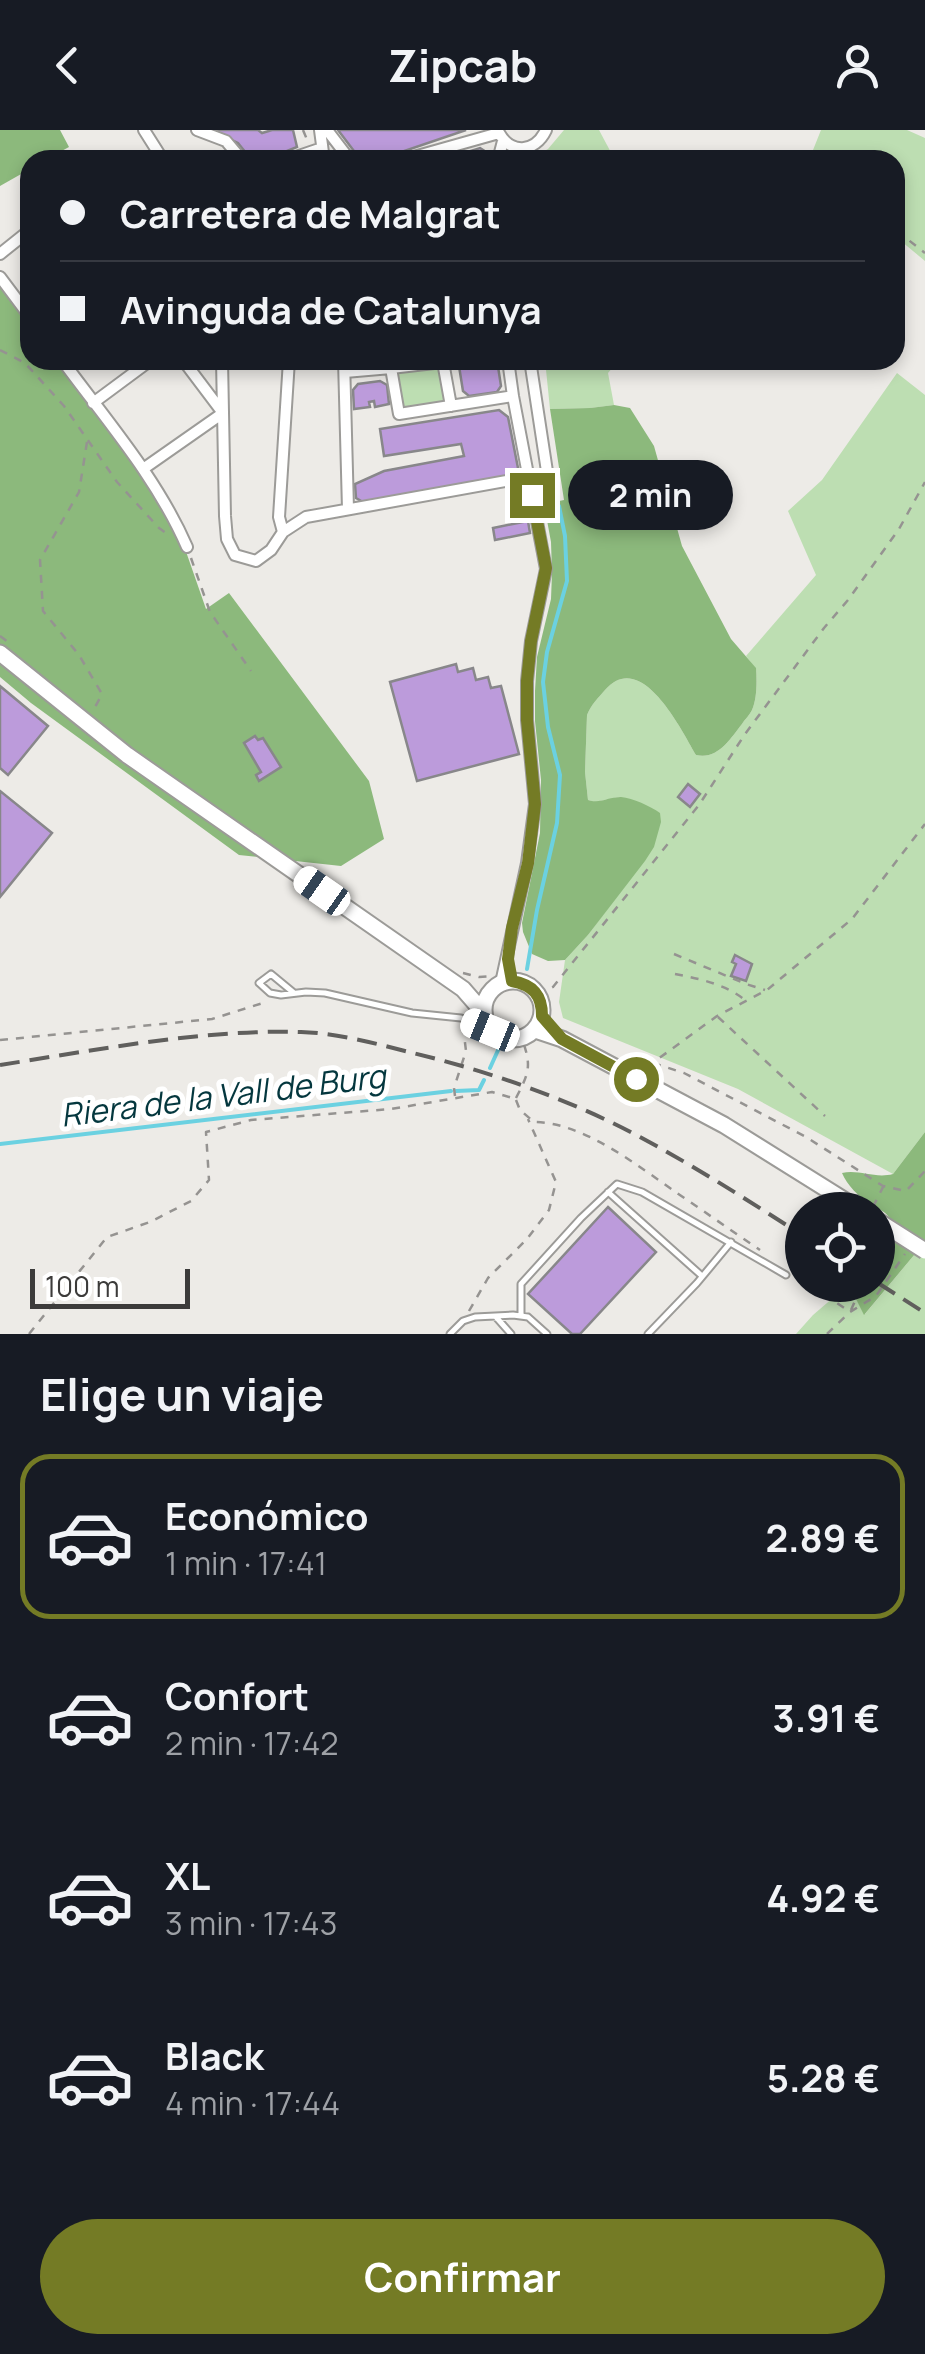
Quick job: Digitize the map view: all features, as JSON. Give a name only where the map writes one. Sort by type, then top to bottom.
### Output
[{"type":"street","points":[[196,130],[226,141],[234,150]]},
{"type":"street","points":[[324,130],[341,150]]},
{"type":"street","points":[[442,150],[499,135],[512,147],[528,148],[539,142],[546,130]]},
{"type":"street","points":[[0,254],[20,238]]},
{"type":"street","points":[[0,277],[20,304]]},
{"type":"street","points":[[69,370],[142,469],[175,520],[187,547]]},
{"type":"street","points":[[93,403],[138,370]]},
{"type":"street","points":[[191,370],[223,413]]},
{"type":"street","points":[[222,370],[225,516],[235,554],[256,561],[271,550],[283,532],[306,517],[528,478]]},
{"type":"street","points":[[283,532],[279,518],[288,370]]},
{"type":"street","points":[[345,370],[348,509]]},
{"type":"street","points":[[391,370],[398,414],[512,396]]},
{"type":"street","points":[[444,370],[451,406]]},
{"type":"street","points":[[483,1012],[508,959],[528,863],[535,804],[527,681],[546,568],[509,370]]},
{"type":"street","points":[[532,370],[550,491],[532,495]]},
{"type":"street","points":[[142,469],[223,413]]},
{"type":"street","points":[[8,651],[126,755],[449,972],[483,1012],[490,1030],[503,1038],[533,1028],[562,1039],[724,1125],[835,1192]]},
{"type":"street","points":[[449,972],[525,983],[542,1005],[533,1028]]},
{"type":"street","points":[[895,1232],[925,1252]]},
{"type":"lane","points":[[294,993],[271,974],[259,983],[270,993],[281,995],[325,993],[412,1013],[461,1018],[490,1030]]},
{"type":"lane","points":[[522,1316],[521,1284],[617,1184],[642,1192],[785,1274]]},
{"type":"lane","points":[[608,1192],[702,1276]]},
{"type":"lane","points":[[648,1334],[732,1242]]},
{"type":"lane","points":[[450,1334],[463,1321],[474,1317],[522,1316],[546,1334]]},
{"type":"lane","points":[[496,1317],[512,1334]]},
{"type":"path","points":[[905,237],[925,253]]},
{"type":"path","points":[[31,370],[64,406],[117,482],[159,528],[187,547],[210,612],[251,670]]},
{"type":"path","points":[[88,440],[78,492],[40,560],[43,611],[78,655],[102,694],[92,712]]},
{"type":"path","points":[[538,995],[553,987],[699,805],[745,734],[899,529],[925,482]]},
{"type":"path","points":[[0,636],[8,651]]},
{"type":"path","points":[[644,1070],[717,1016],[767,990],[852,919],[925,824]]},
{"type":"path","points":[[674,954],[767,990]]},
{"type":"path","points":[[449,972],[500,982]]},
{"type":"path","points":[[675,974],[706,980],[736,992],[746,1001]]},
{"type":"path","points":[[0,1040],[212,1019],[281,995]]},
{"type":"path","points":[[717,1016],[825,1116]]},
{"type":"path","points":[[455,1097],[454,1088],[466,1051],[461,1018]]},
{"type":"path","points":[[533,1028],[526,1052],[529,1072],[516,1099],[527,1117],[578,1133],[616,1151],[771,1258]]},
{"type":"path","points":[[651,1062],[684,1073],[806,1137],[883,1186],[906,1191],[925,1171]]},
{"type":"path","points":[[29,1334],[107,1237],[150,1222],[191,1201],[209,1180],[206,1132],[251,1120],[390,1109],[492,1092],[516,1099]]},
{"type":"path","points":[[463,1321],[488,1278],[549,1210],[556,1182],[527,1117]]},
{"type":"path","points":[[880,1192],[883,1186]]},
{"type":"path","points":[[827,1334],[850,1312],[876,1296],[906,1252]]},
{"type":"path","points":[[836,1302],[850,1312]]},
{"type":"path","points":[[850,1312],[854,1302]]},
{"type":"green space","points":[[0,130],[60,130],[69,147],[20,150],[20,175],[0,186]]},
{"type":"green space","points":[[564,130],[599,130],[610,150],[546,150]]},
{"type":"green space","points":[[821,130],[907,130],[925,138],[925,261],[905,244],[905,150],[813,150]]},
{"type":"green space","points":[[0,277],[20,304],[20,370],[69,370],[175,520],[206,609],[229,593],[369,781],[384,839],[341,866],[239,855],[0,677]]},
{"type":"green space","points":[[391,370],[444,370],[451,406],[398,410]]},
{"type":"green space","points":[[546,370],[611,370],[614,405],[550,409]]},
{"type":"green space","points":[[897,373],[925,395],[925,1132],[893,1174],[738,1089],[563,1018],[559,1002],[565,960],[654,846],[619,797],[588,800],[585,772],[589,711],[605,690],[619,680],[632,679],[646,685],[658,697],[696,755],[711,754],[728,742],[755,701],[756,669],[746,656],[816,575],[788,511],[822,480]]},
{"type":"green space","points":[[614,405],[630,408],[654,446],[682,546],[731,639],[756,668],[756,695],[751,712],[728,742],[704,756],[696,755],[670,712],[646,685],[632,679],[619,680],[595,702],[587,715],[588,800],[631,799],[660,813],[661,822],[654,847],[645,861],[588,935],[565,960],[548,961],[532,954],[522,923],[540,833],[535,691],[552,573],[544,504],[564,500],[550,409]]},
{"type":"green space","points":[[925,1132],[925,1242],[895,1278],[895,1192],[856,1192],[842,1173],[893,1174]]},
{"type":"green space","points":[[925,1242],[925,1334],[796,1334],[828,1302],[858,1302],[865,1314],[875,1302],[895,1302],[895,1278]]},
{"type":"green space","points":[[858,1302],[875,1302],[864,1315]]},
{"type":"building","points":[[210,130],[293,130],[297,147],[244,150],[238,143]]},
{"type":"building","points":[[338,130],[466,130],[407,150],[353,150]]},
{"type":"building","points":[[460,370],[499,370],[501,386],[497,392],[469,396],[463,391]]},
{"type":"building","points":[[380,381],[387,385],[389,404],[375,407],[374,401],[369,402],[370,407],[354,409],[353,390],[358,384]]},
{"type":"building","points":[[499,410],[508,417],[518,468],[511,477],[363,502],[356,498],[355,484],[384,471],[464,456],[461,444],[384,456],[380,429]]},
{"type":"building","points":[[528,521],[530,533],[495,540],[493,528]]},
{"type":"building","points":[[456,664],[458,672],[473,668],[476,680],[488,677],[491,688],[501,686],[519,754],[417,781],[390,682]]},
{"type":"building","points":[[0,686],[48,726],[8,775],[0,768]]},
{"type":"building","points":[[255,736],[258,740],[263,738],[281,767],[259,781],[256,775],[261,772],[244,743]]},
{"type":"building","points":[[688,784],[700,794],[690,807],[678,797]]},
{"type":"building","points":[[0,791],[52,833],[0,897]]},
{"type":"building","points":[[735,955],[752,964],[746,981],[731,976]]},
{"type":"building","points":[[608,1207],[656,1252],[580,1334],[572,1334],[528,1294]]},
{"type":"waterway","name":"Riera de la Vall de Burg","points":[[527,969],[557,823],[560,775],[548,727],[543,682],[547,652],[567,581],[559,506]]},
{"type":"waterway","name":"Riera de la Vall de Burg","points":[[490,1068],[499,1048]]},
{"type":"waterway","name":"Riera de la Vall de Burg","points":[[456,1091],[479,1090],[484,1080]]},
{"type":"waterway","name":"Riera de la Vall de Burg","points":[[0,1144],[451,1091]]},
{"type":"railway","points":[[0,1065],[227,1034],[301,1032],[357,1039],[471,1069],[586,1111],[681,1160],[785,1224]]},
{"type":"railway","points":[[895,1294],[925,1313]]},
{"type":"route","points":[[532,495],[546,568],[527,681],[535,804],[528,863],[508,959],[512,981],[525,983],[538,995],[542,1016],[562,1039],[636,1079]]}]
